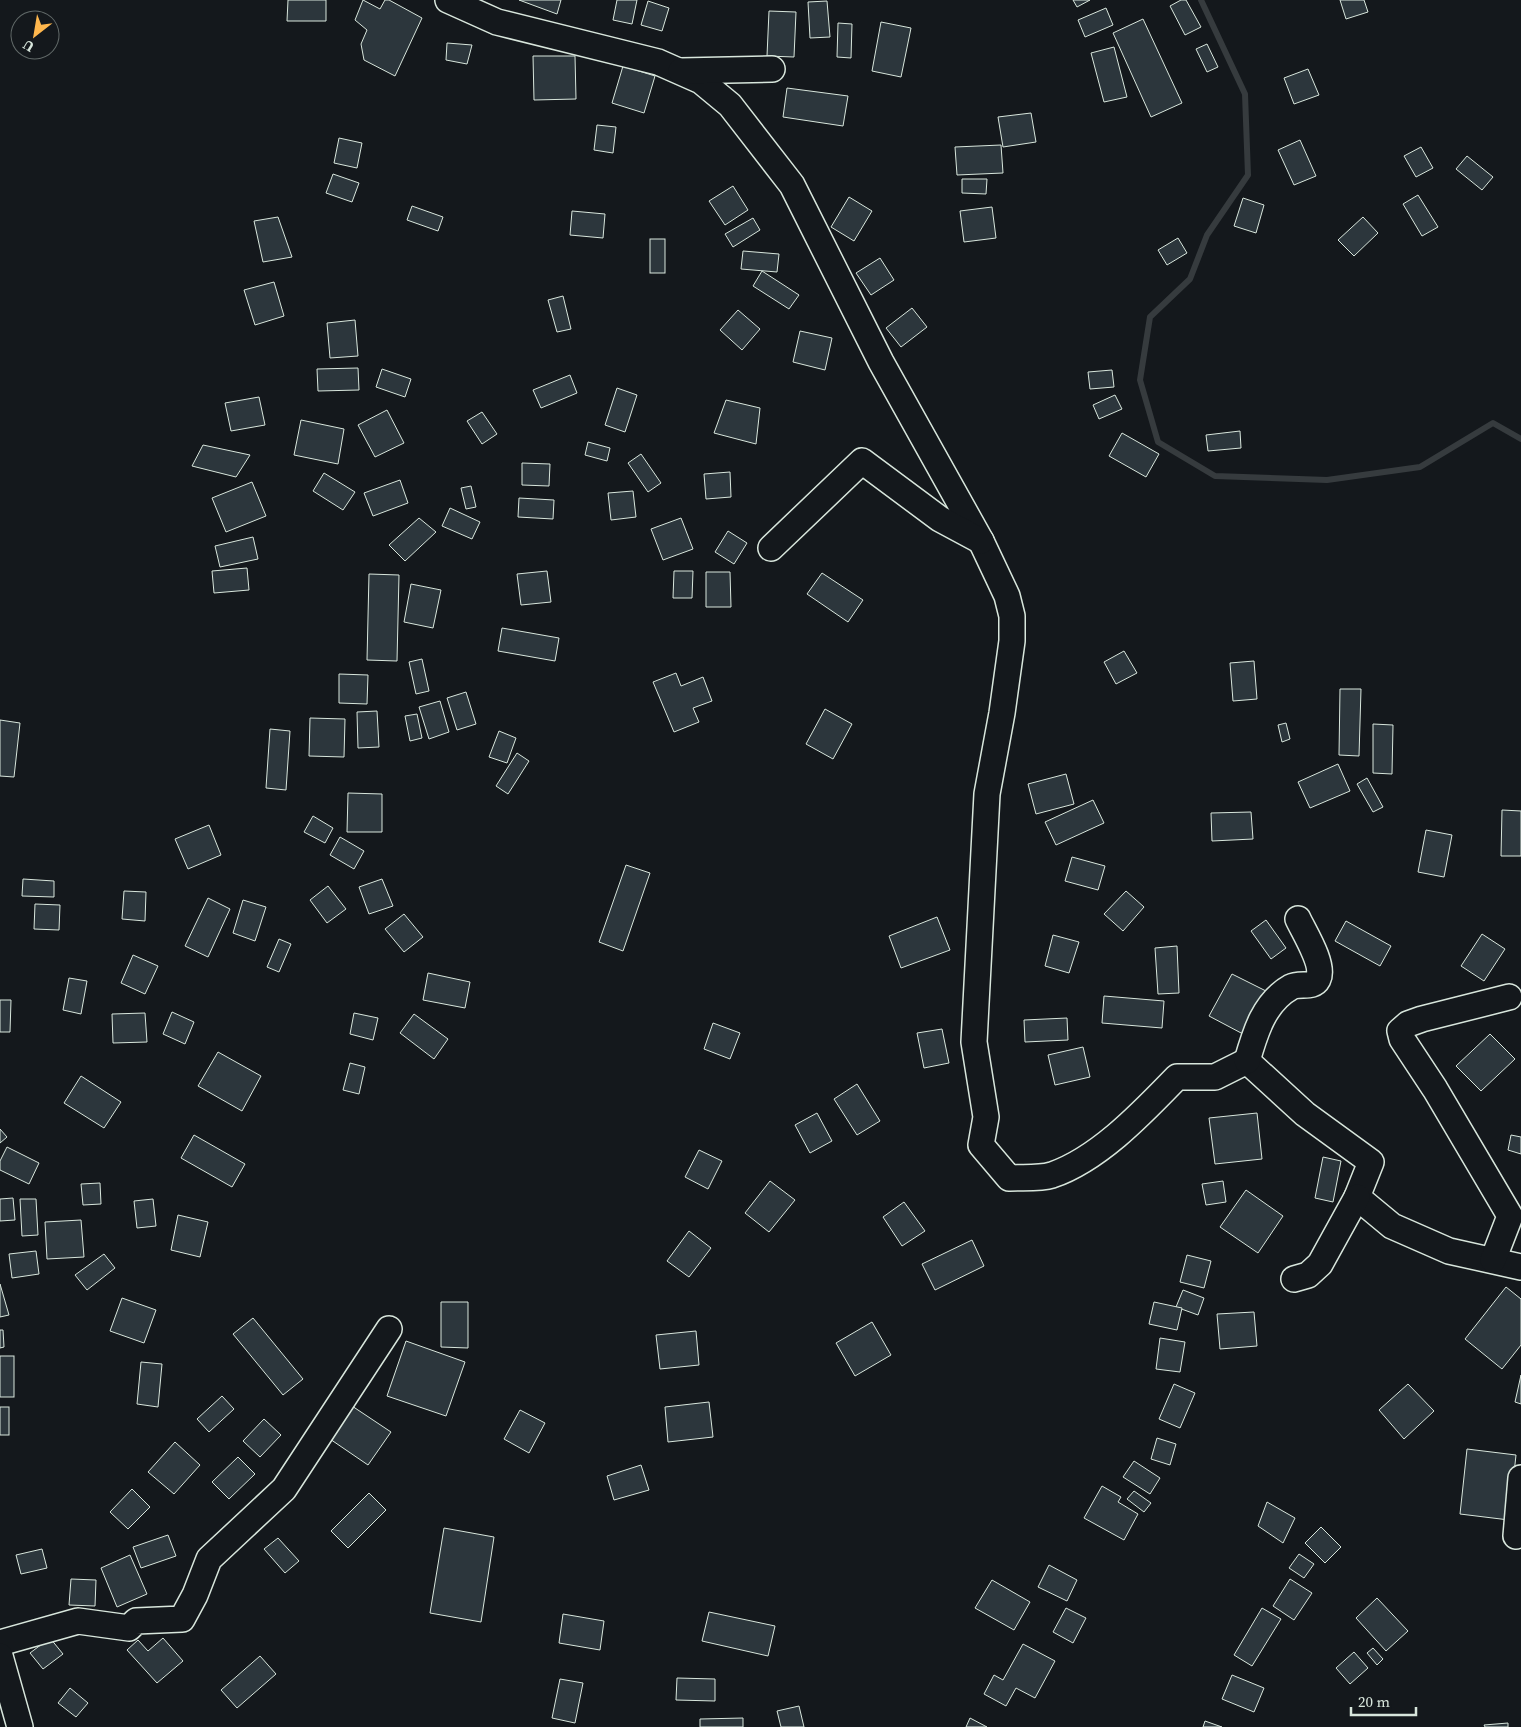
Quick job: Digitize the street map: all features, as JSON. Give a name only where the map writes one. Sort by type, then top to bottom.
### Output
[{"type":"street","points":[[448,0],[497,22],[612,49],[658,62],[701,81],[730,105],[792,185],[916,426],[981,541],[1007,596],[1012,616],[1012,641],[1002,713],[987,794],[974,1042],[986,1117],[981,1145],[1009,1178],[1051,1175],[1097,1152],[1145,1110],[1176,1077],[1215,1077],[1247,1061],[1260,1020],[1274,1001],[1290,987],[1298,984],[1309,985],[1316,983],[1319,978],[1320,968],[1298,919]]},
{"type":"street","points":[[679,71],[772,69]]},
{"type":"street","points":[[771,548],[862,461],[940,519],[981,541]]},
{"type":"street","points":[[1493,1260],[1510,1216],[1435,1089],[1402,1039],[1400,1031],[1408,1024],[1422,1019],[1509,997]]},
{"type":"street","points":[[1247,1061],[1305,1114],[1371,1162],[1357,1196],[1320,1264],[1308,1275],[1294,1279]]},
{"type":"street","points":[[1357,1196],[1392,1226],[1448,1251],[1521,1267]]},
{"type":"street","points":[[0,1643],[78,1621],[129,1628],[136,1620],[182,1619],[195,1595],[209,1559],[284,1489],[389,1329]]},
{"type":"street","points":[[1516,1536],[1521,1478]]},
{"type":"street","points":[[0,1656],[20,1727]]},
{"type":"building","points":[[288,0],[326,0],[326,21],[287,21]]},
{"type":"building","points":[[363,0],[380,9],[385,0],[389,0],[422,18],[395,76],[364,60],[361,44],[367,30],[355,20]]},
{"type":"building","points":[[519,0],[561,0],[557,14]]},
{"type":"building","points":[[617,0],[637,0],[632,24],[613,20]]},
{"type":"building","points":[[1073,0],[1090,0],[1077,7]]},
{"type":"building","points":[[1181,0],[1186,0],[1201,27],[1185,35],[1170,6]]},
{"type":"building","points":[[1340,0],[1364,0],[1368,12],[1346,19]]},
{"type":"building","points":[[648,1],[669,8],[662,31],[641,25]]},
{"type":"building","points":[[827,1],[830,37],[810,38],[808,2]]},
{"type":"building","points":[[1106,8],[1113,25],[1085,37],[1078,20]]},
{"type":"building","points":[[769,11],[796,12],[794,57],[767,56]]},
{"type":"building","points":[[1143,19],[1182,103],[1151,117],[1113,33]]},
{"type":"building","points":[[881,22],[911,28],[901,77],[872,71]]},
{"type":"building","points":[[838,23],[852,24],[851,58],[837,57]]},
{"type":"building","points":[[447,43],[472,45],[467,64],[446,60]]},
{"type":"building","points":[[1207,44],[1218,67],[1207,72],[1196,49]]},
{"type":"building","points":[[1114,47],[1127,97],[1104,102],[1091,53]]},
{"type":"building","points":[[533,56],[575,56],[576,99],[534,100]]},
{"type":"building","points":[[623,66],[655,76],[644,113],[612,103]]},
{"type":"building","points":[[1308,69],[1319,95],[1294,104],[1284,78]]},
{"type":"building","points":[[787,88],[848,96],[843,126],[783,117]]},
{"type":"building","points":[[1031,113],[1036,142],[1003,147],[998,117]]},
{"type":"building","points":[[597,125],[616,127],[613,153],[594,150]]},
{"type":"building","points":[[339,138],[362,143],[357,168],[334,163]]},
{"type":"building","points":[[1300,140],[1316,176],[1294,185],[1278,150]]},
{"type":"building","points":[[1001,145],[1003,173],[957,175],[955,147]]},
{"type":"building","points":[[1421,147],[1433,168],[1416,177],[1404,156]]},
{"type":"building","points":[[1467,156],[1493,177],[1482,190],[1456,169]]},
{"type":"building","points":[[333,174],[359,183],[352,202],[326,193]]},
{"type":"building","points":[[962,179],[987,179],[986,194],[962,193]]},
{"type":"building","points":[[733,186],[748,210],[725,225],[709,201]]},
{"type":"building","points":[[1418,195],[1438,227],[1422,236],[1403,204]]},
{"type":"building","points":[[849,197],[872,211],[854,241],[831,227]]},
{"type":"building","points":[[1243,198],[1264,205],[1256,233],[1234,226]]},
{"type":"building","points":[[412,206],[443,217],[438,231],[407,220]]},
{"type":"building","points":[[992,207],[996,238],[964,242],[960,211]]},
{"type":"building","points":[[572,211],[605,214],[603,238],[570,235]]},
{"type":"building","points":[[278,217],[292,257],[263,262],[254,221]]},
{"type":"building","points":[[1363,217],[1378,233],[1354,256],[1338,240]]},
{"type":"building","points":[[753,218],[760,230],[733,247],[725,234]]},
{"type":"building","points":[[1178,238],[1187,253],[1167,265],[1158,250]]},
{"type":"building","points":[[650,239],[665,239],[665,273],[650,273]]},
{"type":"building","points":[[743,251],[779,254],[777,272],[741,269]]},
{"type":"building","points":[[880,258],[894,280],[871,295],[856,273]]},
{"type":"building","points":[[762,271],[799,295],[789,309],[753,286]]},
{"type":"building","points":[[274,282],[284,316],[255,325],[244,290]]},
{"type":"building","points":[[563,296],[571,329],[557,332],[548,300]]},
{"type":"building","points":[[912,308],[927,327],[901,347],[886,328]]},
{"type":"building","points":[[738,310],[760,329],[742,350],[720,330]]},
{"type":"building","points":[[355,320],[358,356],[330,358],[327,323]]},
{"type":"building","points":[[800,331],[832,338],[825,370],[793,362]]},
{"type":"building","points":[[358,368],[359,390],[318,391],[317,369]]},
{"type":"building","points":[[382,369],[411,379],[405,397],[376,387]]},
{"type":"building","points":[[1112,370],[1114,387],[1090,389],[1088,372]]},
{"type":"building","points":[[570,375],[577,393],[541,408],[533,390]]},
{"type":"building","points":[[617,388],[637,395],[625,432],[605,425]]},
{"type":"building","points":[[1115,395],[1122,409],[1099,419],[1093,405]]},
{"type":"building","points":[[259,397],[265,425],[231,431],[225,403]]},
{"type":"building","points":[[726,400],[760,408],[756,444],[714,433]]},
{"type":"building","points":[[387,410],[404,443],[375,457],[358,425]]},
{"type":"building","points":[[482,412],[497,434],[482,444],[467,421]]},
{"type":"building","points":[[301,420],[344,429],[338,464],[294,455]]},
{"type":"building","points":[[1240,431],[1241,448],[1208,451],[1206,435]]},
{"type":"building","points":[[1122,433],[1159,454],[1146,477],[1109,456]]},
{"type":"building","points":[[588,442],[610,448],[607,461],[585,455]]},
{"type":"building","points":[[203,445],[250,455],[236,477],[192,466]]},
{"type":"building","points":[[641,454],[661,483],[648,492],[628,463]]},
{"type":"building","points":[[522,463],[550,464],[549,486],[522,485]]},
{"type":"building","points":[[730,472],[731,497],[706,499],[704,474]]},
{"type":"building","points":[[324,473],[355,492],[343,510],[313,491]]},
{"type":"building","points":[[400,480],[408,503],[373,516],[364,493]]},
{"type":"building","points":[[252,482],[266,516],[226,532],[212,498]]},
{"type":"building","points":[[471,486],[476,507],[466,509],[461,488]]},
{"type":"building","points":[[633,491],[636,517],[611,520],[608,493]]},
{"type":"building","points":[[519,498],[554,500],[553,519],[518,517]]},
{"type":"building","points":[[450,508],[480,522],[472,539],[442,526]]},
{"type":"building","points":[[419,518],[436,532],[405,561],[389,545]]},
{"type":"building","points":[[681,518],[693,549],[663,560],[651,529]]},
{"type":"building","points":[[728,531],[747,543],[734,564],[715,552]]},
{"type":"building","points":[[253,537],[258,559],[220,567],[215,546]]},
{"type":"building","points":[[247,568],[249,590],[214,593],[212,571]]},
{"type":"building","points":[[547,571],[551,602],[521,605],[517,574]]},
{"type":"building","points":[[674,571],[693,571],[692,598],[673,598]]},
{"type":"building","points":[[706,572],[730,572],[731,607],[706,607]]},
{"type":"building","points":[[822,573],[863,600],[848,622],[807,594]]},
{"type":"building","points":[[369,574],[399,575],[397,661],[367,660]]},
{"type":"building","points":[[411,584],[441,590],[433,628],[404,622]]},
{"type":"building","points":[[502,628],[559,638],[555,661],[498,651]]},
{"type":"building","points":[[1124,651],[1137,673],[1116,684],[1104,662]]},
{"type":"building","points":[[422,659],[429,691],[416,694],[409,662]]},
{"type":"building","points":[[1254,661],[1257,699],[1233,701],[1230,663]]},
{"type":"building","points":[[676,673],[681,686],[703,677],[712,701],[693,708],[699,722],[674,732],[653,682]]},
{"type":"building","points":[[339,674],[368,675],[367,704],[339,703]]},
{"type":"building","points":[[1340,689],[1361,689],[1359,756],[1339,755]]},
{"type":"building","points":[[466,692],[476,724],[457,730],[447,698]]},
{"type":"building","points":[[440,701],[449,732],[429,739],[419,707]]},
{"type":"building","points":[[825,709],[852,724],[833,759],[806,744]]},
{"type":"building","points":[[377,711],[379,747],[358,748],[357,712]]},
{"type":"building","points":[[417,714],[422,738],[410,741],[405,716]]},
{"type":"building","points":[[310,718],[345,719],[344,757],[309,756]]},
{"type":"building","points":[[0,720],[20,723],[14,777],[0,776]]},
{"type":"building","points":[[1286,723],[1290,739],[1282,742],[1278,725]]},
{"type":"building","points":[[1373,724],[1393,725],[1392,774],[1373,773]]},
{"type":"building","points":[[270,729],[290,731],[286,790],[266,788]]},
{"type":"building","points":[[499,731],[516,738],[507,763],[489,757]]},
{"type":"building","points":[[517,753],[529,761],[508,794],[496,786]]},
{"type":"building","points":[[1338,764],[1350,791],[1310,808],[1298,782]]},
{"type":"building","points":[[1066,774],[1074,804],[1036,814],[1028,784]]},
{"type":"building","points":[[1367,778],[1383,807],[1373,812],[1357,784]]},
{"type":"building","points":[[348,793],[382,794],[382,832],[347,832]]},
{"type":"building","points":[[1093,800],[1104,823],[1056,845],[1045,822]]},
{"type":"building","points":[[1502,810],[1521,811],[1521,856],[1501,856]]},
{"type":"building","points":[[1251,812],[1253,839],[1212,841],[1211,813]]},
{"type":"building","points":[[313,816],[333,828],[325,843],[304,832]]},
{"type":"building","points":[[209,825],[221,855],[188,869],[175,839]]},
{"type":"building","points":[[1426,830],[1452,835],[1444,877],[1418,872]]},
{"type":"building","points":[[340,837],[364,851],[354,869],[330,855]]},
{"type":"building","points":[[1072,857],[1105,866],[1098,890],[1065,881]]},
{"type":"building","points":[[626,865],[650,873],[623,951],[599,942]]},
{"type":"building","points":[[23,879],[54,881],[54,897],[22,896]]},
{"type":"building","points":[[382,879],[393,906],[369,914],[359,887]]},
{"type":"building","points":[[328,886],[346,909],[327,923],[310,900]]},
{"type":"building","points":[[124,891],[146,892],[145,921],[122,919]]},
{"type":"building","points":[[1126,891],[1144,907],[1123,931],[1104,914]]},
{"type":"building","points":[[208,898],[230,909],[208,957],[185,946]]},
{"type":"building","points":[[243,900],[266,907],[255,941],[233,933]]},
{"type":"building","points":[[35,904],[60,905],[59,930],[34,929]]},
{"type":"building","points":[[404,914],[423,937],[404,952],[385,929]]},
{"type":"building","points":[[937,917],[950,950],[901,968],[889,936]]},
{"type":"building","points":[[1266,920],[1286,948],[1271,959],[1251,931]]},
{"type":"building","points":[[1346,921],[1391,946],[1380,966],[1335,941]]},
{"type":"building","points":[[1482,934],[1505,949],[1484,981],[1461,966]]},
{"type":"building","points":[[1053,935],[1079,942],[1069,973],[1045,966]]},
{"type":"building","points":[[279,939],[291,944],[279,972],[267,967]]},
{"type":"building","points":[[1177,946],[1179,993],[1158,994],[1155,948]]},
{"type":"building","points":[[133,955],[158,966],[145,994],[121,983]]},
{"type":"building","points":[[428,973],[470,982],[465,1008],[423,1000]]},
{"type":"building","points":[[1232,974],[1266,991],[1243,1034],[1209,1016]]},
{"type":"building","points":[[69,978],[87,981],[81,1014],[63,1010]]},
{"type":"building","points":[[1104,996],[1164,1001],[1162,1028],[1102,1023]]},
{"type":"building","points":[[0,1000],[11,1000],[10,1032],[0,1032]]},
{"type":"building","points":[[172,1012],[194,1022],[185,1044],[163,1034]]},
{"type":"building","points":[[145,1013],[147,1042],[113,1043],[112,1014]]},
{"type":"building","points":[[354,1013],[378,1018],[373,1040],[350,1034]]},
{"type":"building","points":[[414,1014],[448,1039],[434,1059],[400,1033]]},
{"type":"building","points":[[1067,1018],[1068,1040],[1025,1042],[1024,1020]]},
{"type":"building","points":[[713,1023],[740,1033],[730,1059],[704,1049]]},
{"type":"building","points":[[942,1029],[949,1063],[924,1068],[917,1033]]},
{"type":"building","points":[[1490,1034],[1515,1059],[1481,1091],[1456,1066]]},
{"type":"building","points":[[1083,1047],[1090,1077],[1055,1085],[1048,1055]]},
{"type":"building","points":[[218,1052],[261,1076],[242,1111],[198,1086]]},
{"type":"building","points":[[350,1063],[365,1067],[359,1094],[343,1090]]},
{"type":"building","points":[[81,1076],[121,1102],[104,1128],[64,1103]]},
{"type":"building","points":[[857,1084],[880,1121],[857,1135],[834,1099]]},
{"type":"building","points":[[817,1113],[832,1141],[810,1153],[795,1125]]},
{"type":"building","points":[[1257,1113],[1262,1159],[1215,1164],[1209,1118]]},
{"type":"building","points":[[0,1129],[7,1137],[0,1143]]},
{"type":"building","points":[[194,1135],[245,1164],[232,1187],[181,1158]]},
{"type":"building","points":[[1511,1135],[1521,1137],[1521,1154],[1508,1150]]},
{"type":"building","points":[[7,1147],[39,1163],[29,1184],[0,1170],[0,1161]]},
{"type":"building","points":[[699,1150],[722,1161],[708,1189],[685,1177]]},
{"type":"building","points":[[1323,1157],[1341,1161],[1333,1202],[1315,1198]]},
{"type":"building","points":[[770,1181],[795,1200],[769,1232],[745,1213]]},
{"type":"building","points":[[1223,1181],[1226,1202],[1206,1205],[1202,1184]]},
{"type":"building","points":[[100,1183],[101,1204],[83,1205],[81,1184]]},
{"type":"building","points":[[1246,1190],[1283,1216],[1258,1253],[1220,1227]]},
{"type":"building","points":[[13,1198],[15,1220],[0,1221],[0,1199]]},
{"type":"building","points":[[20,1199],[36,1199],[38,1235],[22,1236]]},
{"type":"building","points":[[153,1199],[156,1226],[137,1228],[134,1201]]},
{"type":"building","points":[[904,1202],[925,1231],[902,1246],[883,1217]]},
{"type":"building","points":[[178,1215],[208,1222],[200,1257],[171,1250]]},
{"type":"building","points":[[81,1220],[84,1257],[47,1259],[45,1222]]},
{"type":"building","points":[[689,1231],[711,1248],[689,1277],[667,1261]]},
{"type":"building","points":[[972,1240],[984,1266],[935,1290],[922,1264]]},
{"type":"building","points":[[36,1251],[39,1274],[12,1278],[9,1254]]},
{"type":"building","points":[[104,1254],[115,1268],[87,1290],[75,1275]]},
{"type":"building","points":[[1187,1255],[1211,1261],[1204,1288],[1180,1282]]},
{"type":"building","points":[[0,1284],[9,1315],[0,1317]]},
{"type":"building","points":[[1506,1287],[1521,1299],[1521,1345],[1502,1369],[1465,1339]]},
{"type":"building","points":[[1183,1290],[1204,1298],[1198,1315],[1176,1307]]},
{"type":"building","points":[[122,1298],[156,1310],[144,1343],[110,1331]]},
{"type":"building","points":[[441,1302],[468,1302],[468,1348],[441,1347]]},
{"type":"building","points":[[1154,1302],[1182,1308],[1177,1330],[1149,1324]]},
{"type":"building","points":[[1254,1312],[1257,1346],[1220,1349],[1217,1314]]},
{"type":"building","points":[[253,1318],[303,1379],[283,1395],[233,1334]]},
{"type":"building","points":[[872,1322],[891,1355],[855,1376],[836,1343]]},
{"type":"building","points":[[0,1330],[3,1330],[4,1347],[0,1348]]},
{"type":"building","points":[[696,1331],[699,1365],[660,1369],[656,1335]]},
{"type":"building","points":[[1160,1338],[1185,1342],[1180,1372],[1156,1369]]},
{"type":"building","points":[[406,1341],[465,1362],[446,1416],[387,1396]]},
{"type":"building","points":[[0,1356],[14,1356],[14,1397],[0,1397]]},
{"type":"building","points":[[141,1362],[162,1364],[158,1407],[137,1404]]},
{"type":"building","points":[[1521,1375],[1521,1404],[1515,1402]]},
{"type":"building","points":[[1174,1384],[1195,1393],[1180,1428],[1159,1419]]},
{"type":"building","points":[[1408,1384],[1434,1411],[1404,1439],[1379,1410]]},
{"type":"building","points":[[222,1396],[234,1409],[209,1432],[197,1419]]},
{"type":"building","points":[[709,1402],[713,1437],[668,1442],[665,1407]]},
{"type":"building","points":[[349,1404],[391,1432],[368,1465],[327,1437]]},
{"type":"building","points":[[0,1407],[9,1407],[9,1435],[0,1435]]},
{"type":"building","points":[[520,1410],[545,1423],[529,1453],[504,1439]]},
{"type":"building","points":[[264,1419],[281,1435],[260,1457],[243,1441]]},
{"type":"building","points":[[1157,1438],[1176,1444],[1170,1465],[1151,1459]]},
{"type":"building","points":[[175,1442],[200,1465],[174,1494],[148,1472]]},
{"type":"building","points":[[1467,1449],[1516,1455],[1509,1520],[1460,1514]]},
{"type":"building","points":[[238,1457],[255,1474],[229,1499],[212,1482]]},
{"type":"building","points":[[1134,1461],[1160,1478],[1150,1494],[1123,1477]]},
{"type":"building","points":[[641,1465],[649,1490],[614,1500],[607,1476]]},
{"type":"building","points":[[1102,1486],[1121,1497],[1118,1502],[1138,1514],[1124,1540],[1084,1518]]},
{"type":"building","points":[[132,1489],[150,1507],[128,1529],[110,1512]]},
{"type":"building","points":[[1134,1491],[1151,1503],[1144,1512],[1127,1499]]},
{"type":"building","points":[[369,1493],[386,1510],[348,1548],[331,1531]]},
{"type":"building","points":[[1267,1502],[1295,1518],[1283,1543],[1258,1526]]},
{"type":"building","points":[[1321,1527],[1341,1547],[1325,1563],[1305,1543]]},
{"type":"building","points":[[444,1528],[494,1537],[481,1622],[430,1613]]},
{"type":"building","points":[[168,1535],[176,1556],[141,1568],[133,1547]]},
{"type":"building","points":[[278,1538],[299,1561],[285,1573],[264,1549]]},
{"type":"building","points":[[42,1549],[47,1568],[21,1574],[16,1555]]},
{"type":"building","points":[[1299,1554],[1314,1564],[1304,1578],[1289,1568]]},
{"type":"building","points":[[130,1555],[147,1594],[117,1607],[101,1568]]},
{"type":"building","points":[[1049,1565],[1077,1580],[1067,1601],[1038,1587]]},
{"type":"building","points":[[71,1579],[96,1580],[95,1606],[69,1605]]},
{"type":"building","points":[[1290,1579],[1312,1593],[1294,1620],[1273,1606]]},
{"type":"building","points":[[992,1580],[1030,1602],[1014,1630],[975,1608]]},
{"type":"building","points":[[1377,1598],[1408,1631],[1386,1651],[1356,1618]]},
{"type":"building","points":[[1066,1608],[1086,1618],[1073,1643],[1053,1632]]},
{"type":"building","points":[[1262,1608],[1281,1619],[1252,1666],[1234,1655]]},
{"type":"building","points":[[709,1612],[775,1626],[768,1656],[702,1641]]},
{"type":"building","points":[[563,1614],[604,1621],[600,1650],[559,1643]]},
{"type":"building","points":[[50,1638],[63,1654],[43,1669],[30,1653]]},
{"type":"building","points":[[163,1638],[183,1661],[157,1683],[127,1650],[138,1640],[148,1651]]},
{"type":"building","points":[[1023,1644],[1055,1661],[1035,1698],[1016,1688],[1006,1706],[984,1694],[994,1675],[1003,1680]]},
{"type":"building","points":[[1373,1648],[1383,1659],[1377,1665],[1367,1653]]},
{"type":"building","points":[[1354,1652],[1368,1668],[1350,1684],[1336,1668]]},
{"type":"building","points":[[260,1656],[276,1674],[237,1708],[221,1690]]},
{"type":"building","points":[[1232,1675],[1264,1688],[1254,1712],[1222,1699]]},
{"type":"building","points":[[677,1678],[715,1679],[715,1701],[676,1700]]},
{"type":"building","points":[[560,1679],[583,1683],[575,1723],[552,1718]]},
{"type":"building","points":[[70,1688],[88,1703],[76,1717],[58,1703]]},
{"type":"building","points":[[799,1706],[804,1727],[781,1727],[777,1711]]},
{"type":"building","points":[[743,1718],[743,1727],[700,1727],[700,1719]]},
{"type":"building","points":[[970,1718],[987,1727],[966,1727]]},
{"type":"building","points":[[1205,1721],[1222,1727],[1203,1727]]},
{"type":"building","points":[[1508,1723],[1508,1727],[1485,1727],[1484,1725]]},
{"type":"waterway","points":[[1201,0],[1245,94],[1248,175],[1207,235],[1190,279],[1150,317],[1140,380],[1158,442],[1215,476],[1327,480],[1420,467],[1493,423],[1521,439]]}]
